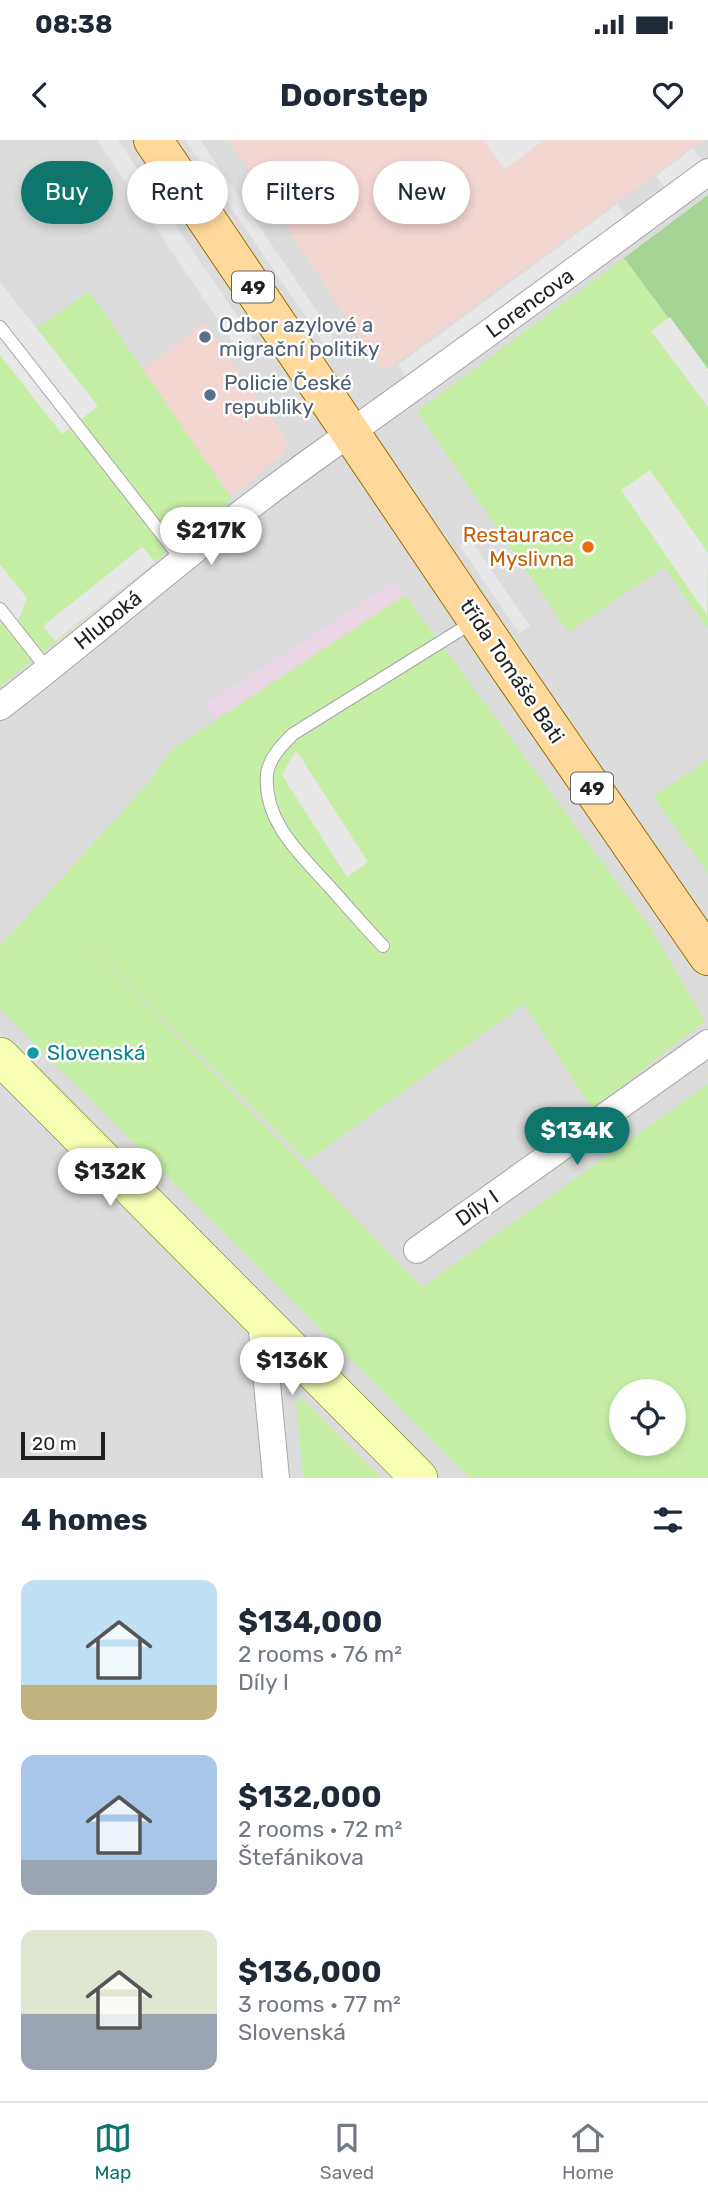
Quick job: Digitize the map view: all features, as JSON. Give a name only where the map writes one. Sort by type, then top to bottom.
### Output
[{"type":"main road","name":"třída Tomáše Bati","points":[[153,140],[708,956]]},
{"type":"street","name":"Lorencova","points":[[352,434],[708,172]]},
{"type":"street","name":"Hluboká","points":[[0,707],[182,560],[316,458],[352,434]]},
{"type":"street","name":"Díly I","points":[[417,1250],[708,1043]]},
{"type":"street","points":[[0,1056],[419,1478]]},
{"type":"street","points":[[261,1320],[276,1478]]},
{"type":"lane","points":[[0,327],[182,560]]},
{"type":"lane","points":[[0,609],[48,670]]},
{"type":"lane","points":[[383,946],[289,843],[273,813],[267,773],[272,758],[293,734],[477,620]]},
{"type":"shaded area","points":[[0,140],[708,140],[708,1478],[0,1478]]},
{"type":"shaded area","points":[[97,140],[118,140],[132,161],[127,161],[127,185],[113,161]]},
{"type":"shaded area","points":[[185,140],[200,140],[214,161],[199,161]]},
{"type":"shaded area","points":[[229,140],[702,140],[383,372],[285,224],[359,224],[359,161],[243,161]]},
{"type":"shaded area","points":[[483,140],[544,140],[505,169]]},
{"type":"shaded area","points":[[693,148],[708,169],[672,198],[656,176]]},
{"type":"shaded area","points":[[228,181],[242,201],[242,224],[228,203]]},
{"type":"shaded area","points":[[617,204],[634,227],[414,388],[398,365]]},
{"type":"shaded area","points":[[154,224],[175,224],[258,347],[243,357]]},
{"type":"shaded area","points":[[242,224],[257,224],[332,333],[331,354]]},
{"type":"shaded area","points":[[0,282],[98,406],[62,434],[0,355]]},
{"type":"shaded area","points":[[670,317],[708,369],[708,407],[651,331]]},
{"type":"shaded area","points":[[205,323],[288,442],[281,456],[205,516],[115,389]]},
{"type":"shaded area","points":[[650,470],[708,553],[707,615],[621,490]]},
{"type":"shaded area","points":[[470,539],[530,626],[519,633],[460,546]]},
{"type":"shaded area","points":[[142,547],[155,562],[55,641],[43,626]]},
{"type":"shaded area","points":[[0,565],[27,598],[15,628],[0,609]]},
{"type":"shaded area","points":[[395,581],[428,631],[244,752],[205,705]]},
{"type":"shaded area","points":[[296,750],[368,862],[347,877],[282,775]]},
{"type":"green space","points":[[708,195],[708,371],[624,258]]},
{"type":"green space","points":[[624,258],[708,371],[708,629],[664,567],[568,632],[417,411]]},
{"type":"green space","points":[[0,282],[37,328],[89,291],[232,499],[0,687]]},
{"type":"green space","points":[[405,595],[650,927],[705,1021],[592,1109],[524,1004],[307,1161],[92,948],[422,1287],[708,1084],[708,1478],[470,1478],[0,1009],[0,946],[149,782],[172,749]]},
{"type":"green space","points":[[708,760],[708,874],[653,796]]},
{"type":"green space","points":[[301,1398],[382,1478],[303,1478],[296,1402]]},
{"type":"place","name":"Odbor azylové a migrační politiky","points":[[205,337]]},
{"type":"place","name":"Policie České republiky","points":[[210,395]]},
{"type":"place","name":"Restaurace Myslivna","points":[[588,547]]},
{"type":"place","name":"Slovenská","points":[[33,1053]]}]
